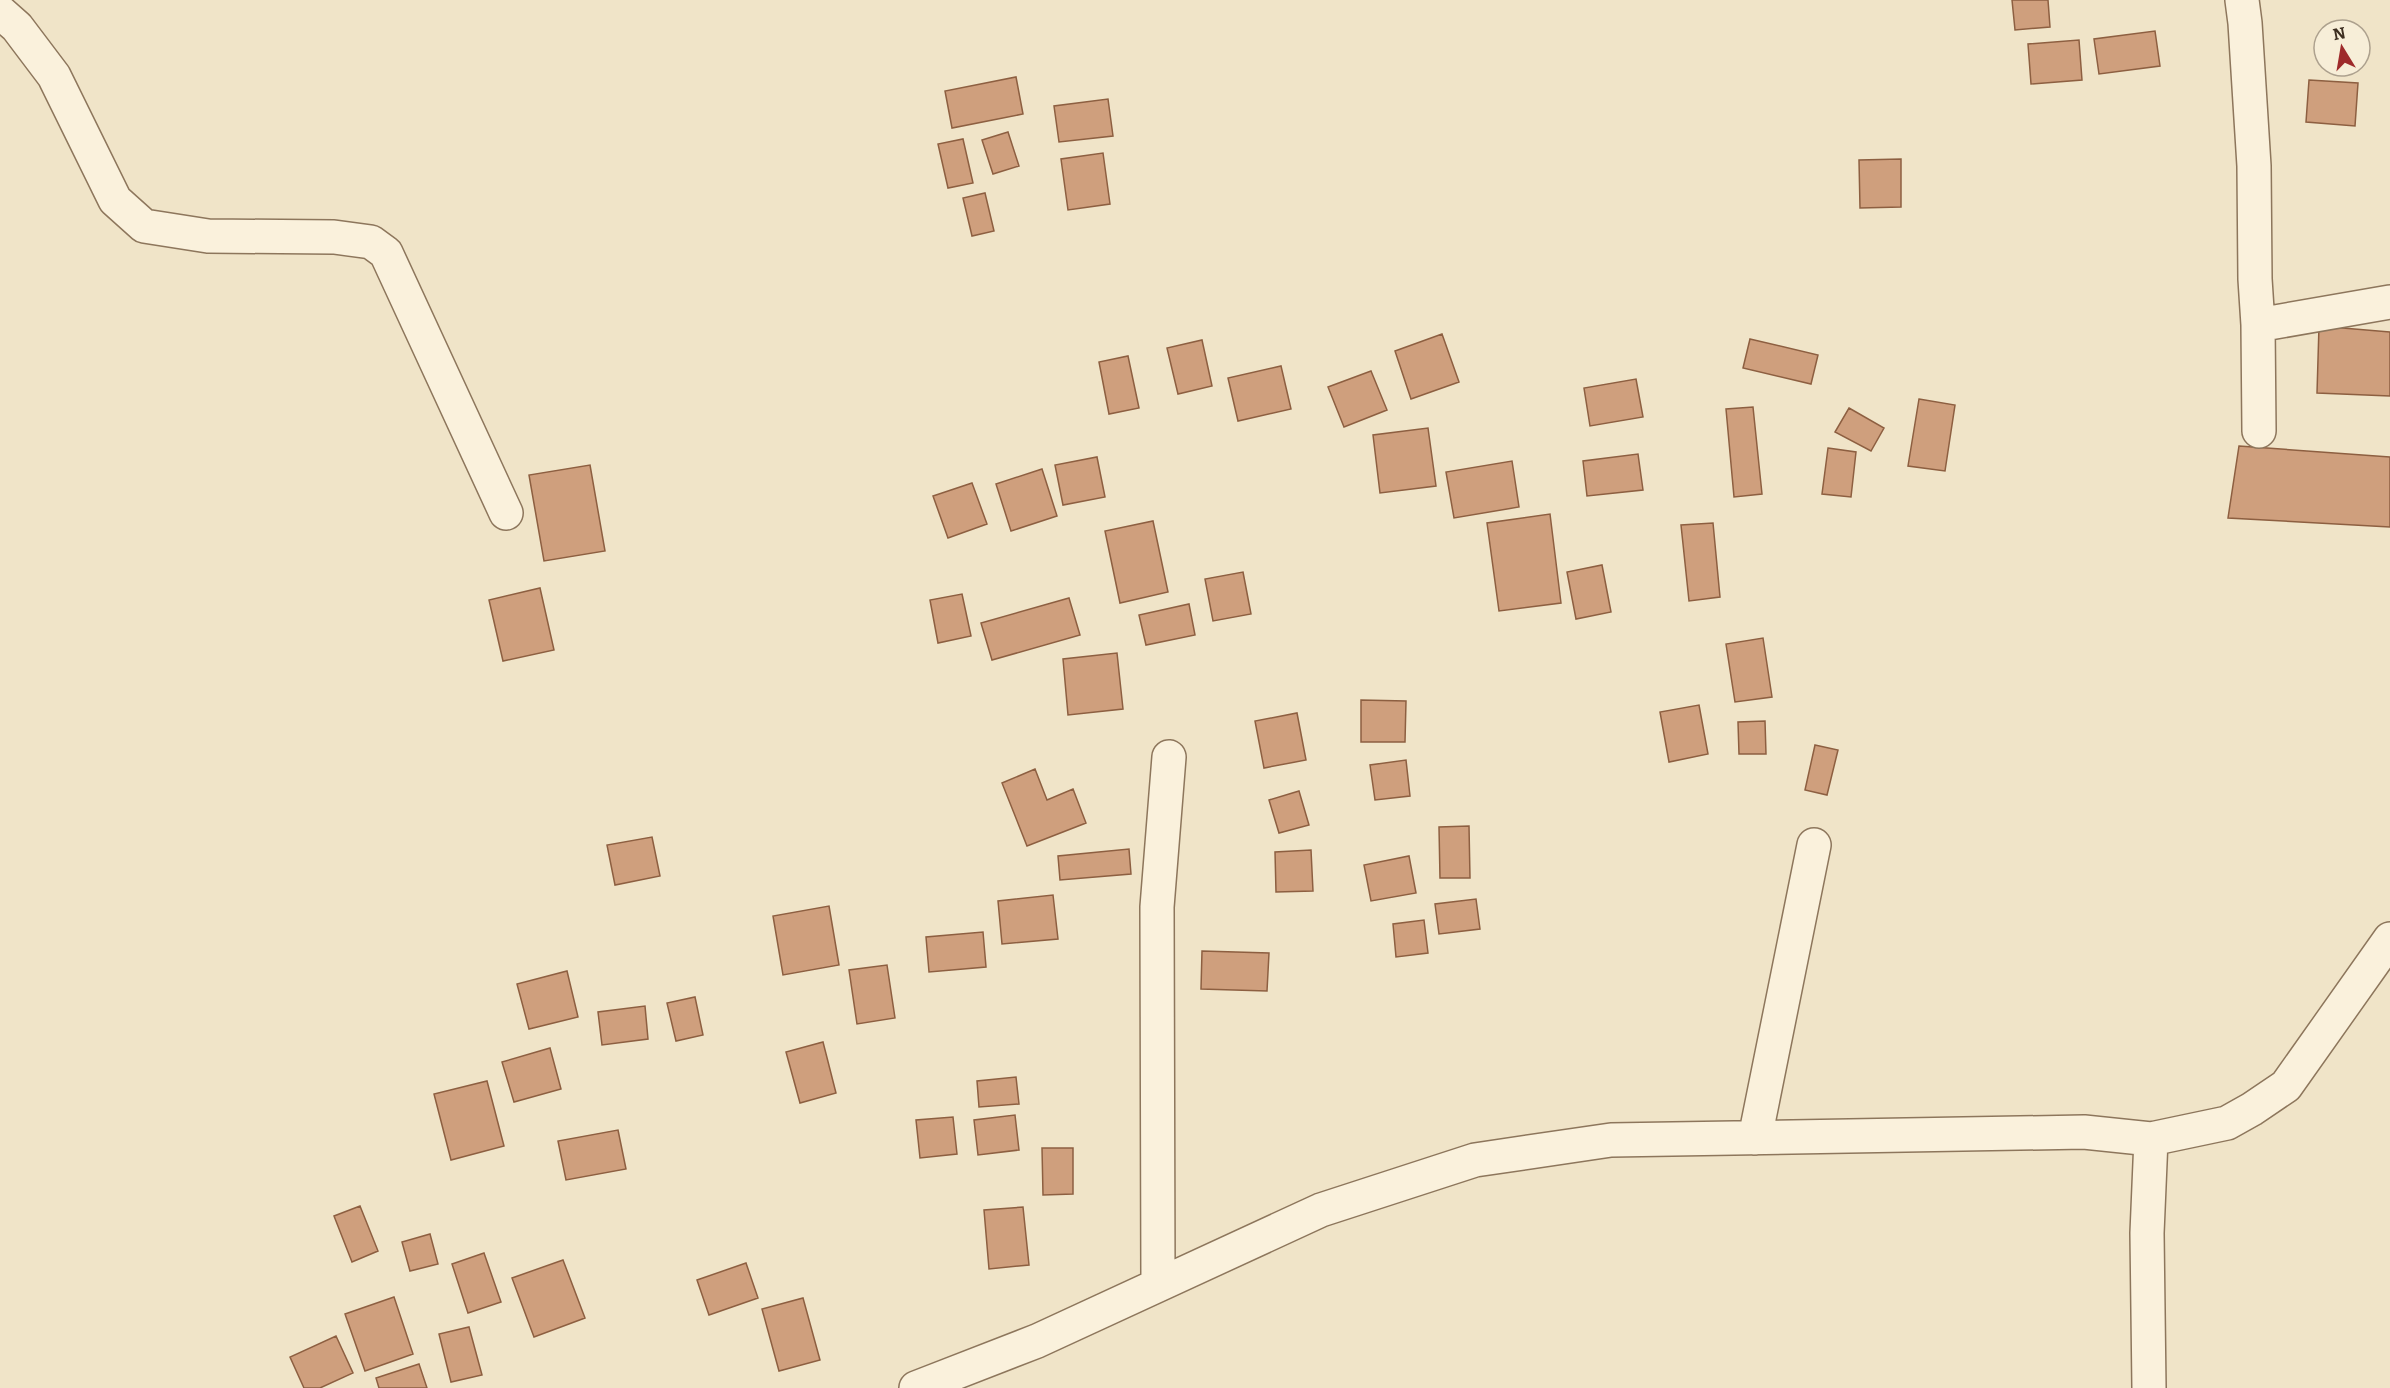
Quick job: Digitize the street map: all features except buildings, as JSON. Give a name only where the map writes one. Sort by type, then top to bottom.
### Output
[{"type":"street","points":[[2241,0],[2245,23],[2254,166],[2254,279],[2258,325],[2259,431]]},
{"type":"street","points":[[0,12],[16,27],[54,76],[115,200],[144,226],[208,236],[334,237],[371,243],[386,253],[506,513]]},
{"type":"street","points":[[2258,325],[2390,302]]},
{"type":"street","points":[[1158,1284],[1157,907],[1169,757]]},
{"type":"street","points":[[1755,1138],[1814,844]]},
{"type":"street","points":[[916,1388],[1037,1341],[1321,1210],[1475,1160],[1611,1140],[2084,1132],[2151,1139],[2227,1123],[2286,1086],[2390,939]]},
{"type":"street","points":[[2149,1388],[2147,1233],[2151,1139]]}]
